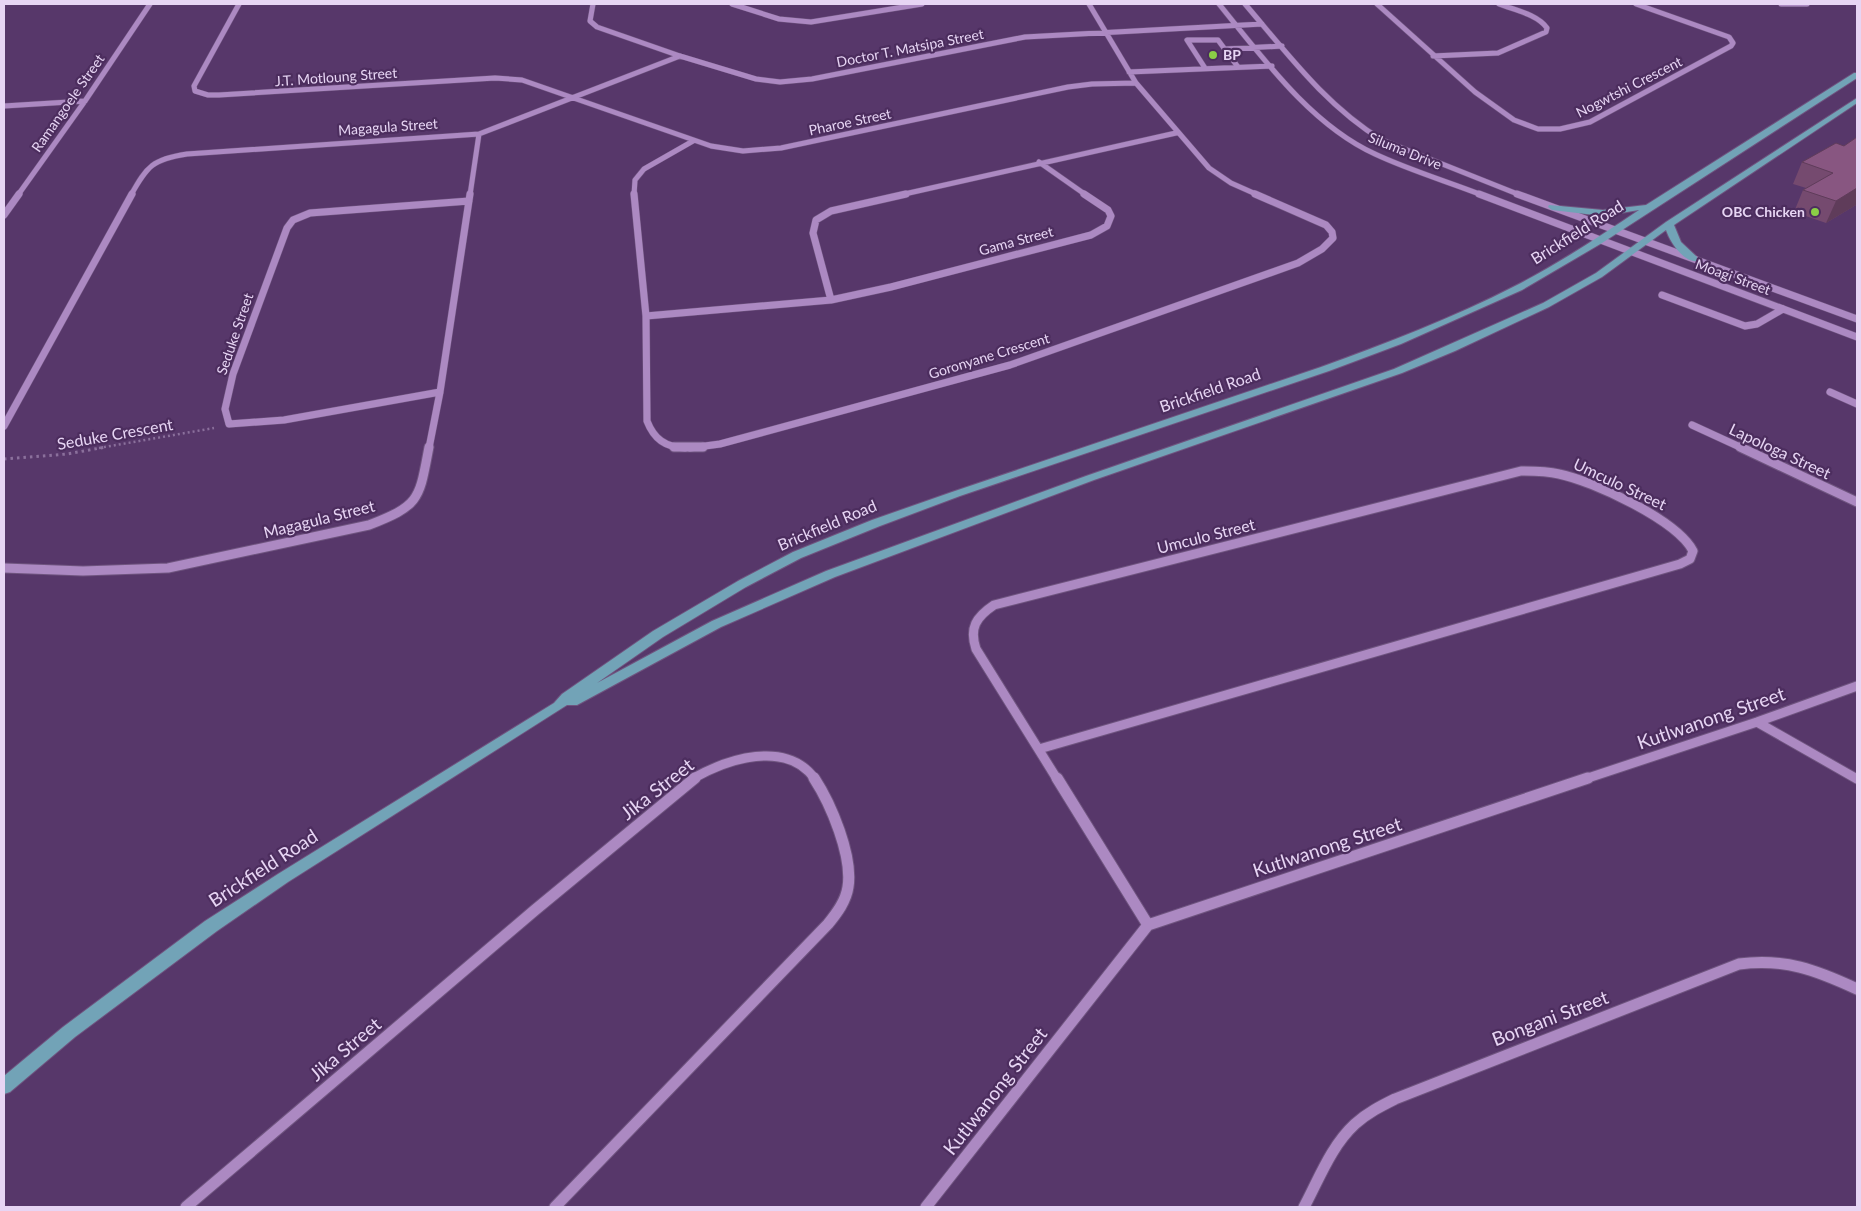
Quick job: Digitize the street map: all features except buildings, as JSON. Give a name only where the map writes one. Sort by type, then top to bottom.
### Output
[{"type":"main road","name":"Brickfield Road","points":[[560,706],[567,697],[658,634],[734,588],[797,555],[876,523],[956,494],[1325,369],[1398,342],[1519,288],[1599,241],[1857,75]]},
{"type":"main road","name":"Brickfield Road","points":[[4,1086],[105,1004],[219,921],[283,878],[560,706],[571,703],[670,648],[737,614],[840,571],[1034,498],[1398,370],[1451,349],[1546,305],[1599,274],[1670,224],[1857,100]]},
{"type":"main road","points":[[1552,206],[1603,213],[1632,210],[1657,202]]},
{"type":"main road","points":[[1670,224],[1672,236],[1683,251],[1694,259]]},
{"type":"street","name":"Ramangoele Street","points":[[4,215],[85,101],[150,4]]},
{"type":"street","name":"J.T. Motloung Street","points":[[239,4],[194,86],[195,91],[199,93],[219,95],[502,78],[517,79],[574,98]]},
{"type":"street","name":"Doctor T. Matsipa Street","points":[[593,4],[590,21],[593,25],[680,56],[742,75],[780,82],[812,79],[1025,37],[1262,24]]},
{"type":"street","points":[[732,4],[779,19],[811,22],[922,4]]},
{"type":"street","name":"Goronyane Crescent","points":[[693,141],[641,172],[635,180],[634,190],[646,316],[647,421],[649,431],[657,441],[672,447],[695,449],[730,441],[1010,365],[1298,263],[1329,244],[1333,238],[1332,232],[1326,225],[1223,179],[1209,168],[1136,84],[1089,4]]},
{"type":"street","name":"Siluma Drive","points":[[1219,4],[1293,91],[1318,115],[1354,143],[1374,154],[1599,241]]},
{"type":"street","name":"Siluma Drive","points":[[1245,4],[1324,95],[1372,135],[1469,176],[1614,230]]},
{"type":"street","name":"Nogwtshi Crescent","points":[[1377,4],[1470,88],[1514,120],[1529,126],[1558,130],[1590,122],[1731,46],[1733,43],[1729,37],[1636,4]]},
{"type":"street","points":[[1433,56],[1498,53],[1546,32],[1548,28],[1541,21],[1499,4]]},
{"type":"street","points":[[1781,4],[1807,4]]},
{"type":"street","points":[[1205,68],[1186,41],[1218,40],[1238,67]]},
{"type":"street","points":[[1225,49],[1282,46]]},
{"type":"street","name":"Magagula Street","points":[[4,426],[144,172],[154,163],[169,157],[188,154],[479,134],[680,56]]},
{"type":"street","points":[[1129,72],[1272,66]]},
{"type":"street","name":"Pharoe Street","points":[[574,98],[693,141],[732,150],[766,150],[1068,87],[1092,84],[1136,84]]},
{"type":"street","points":[[4,106],[85,101]]},
{"type":"street","points":[[831,300],[813,233],[816,220],[822,215],[845,206],[1176,132]]},
{"type":"street","name":"Magagula Street","points":[[4,568],[99,570],[168,568],[369,525],[395,515],[408,507],[418,497],[422,489],[440,392],[479,134]]},
{"type":"street","name":"Gama Street","points":[[646,316],[831,300],[901,284],[1091,234],[1107,226],[1111,216],[1108,210],[1039,162]]},
{"type":"street","name":"Seduke Street","points":[[229,424],[225,409],[233,374],[287,228],[293,220],[310,213],[469,200]]},
{"type":"street","name":"Moagi Street","points":[[1614,230],[1857,319]]},
{"type":"street","name":"Moagi Street","points":[[1599,241],[1857,337]]},
{"type":"street","points":[[1662,295],[1745,326],[1757,324],[1783,309]]},
{"type":"street","points":[[229,424],[284,420],[440,392]]},
{"type":"street","points":[[1830,392],[1857,404]]},
{"type":"street","name":"Lapologa Street","points":[[1692,425],[1857,502]]},
{"type":"street","name":"Umculo Street","points":[[1039,749],[1680,564],[1690,559],[1693,551],[1689,543],[1680,532],[1666,523],[1572,476],[1536,469],[1511,473],[994,605],[983,612],[976,620],[972,630],[972,638],[976,649],[1148,924]]},
{"type":"street","name":"Kutlwanong Street","points":[[926,1207],[1148,924],[1757,722],[1857,686]]},
{"type":"street","points":[[1757,722],[1857,779]]},
{"type":"street","name":"Jika Street","points":[[186,1207],[535,910],[693,779],[714,767],[743,759],[765,757],[787,759],[803,767],[814,778],[843,845],[849,868],[848,887],[843,905],[821,931],[555,1207]]},
{"type":"street","name":"Bongani Street","points":[[1304,1207],[1331,1158],[1350,1129],[1369,1114],[1395,1099],[1739,964],[1761,960],[1782,961],[1812,969],[1857,988]]},
{"type":"path","name":"Seduke Crescent","points":[[4,459],[28,459],[82,452],[229,424]]},
{"type":"place","name":"BP","points":[[1213,55]]},
{"type":"place","name":"OBC Chicken","points":[[1815,212]]}]
